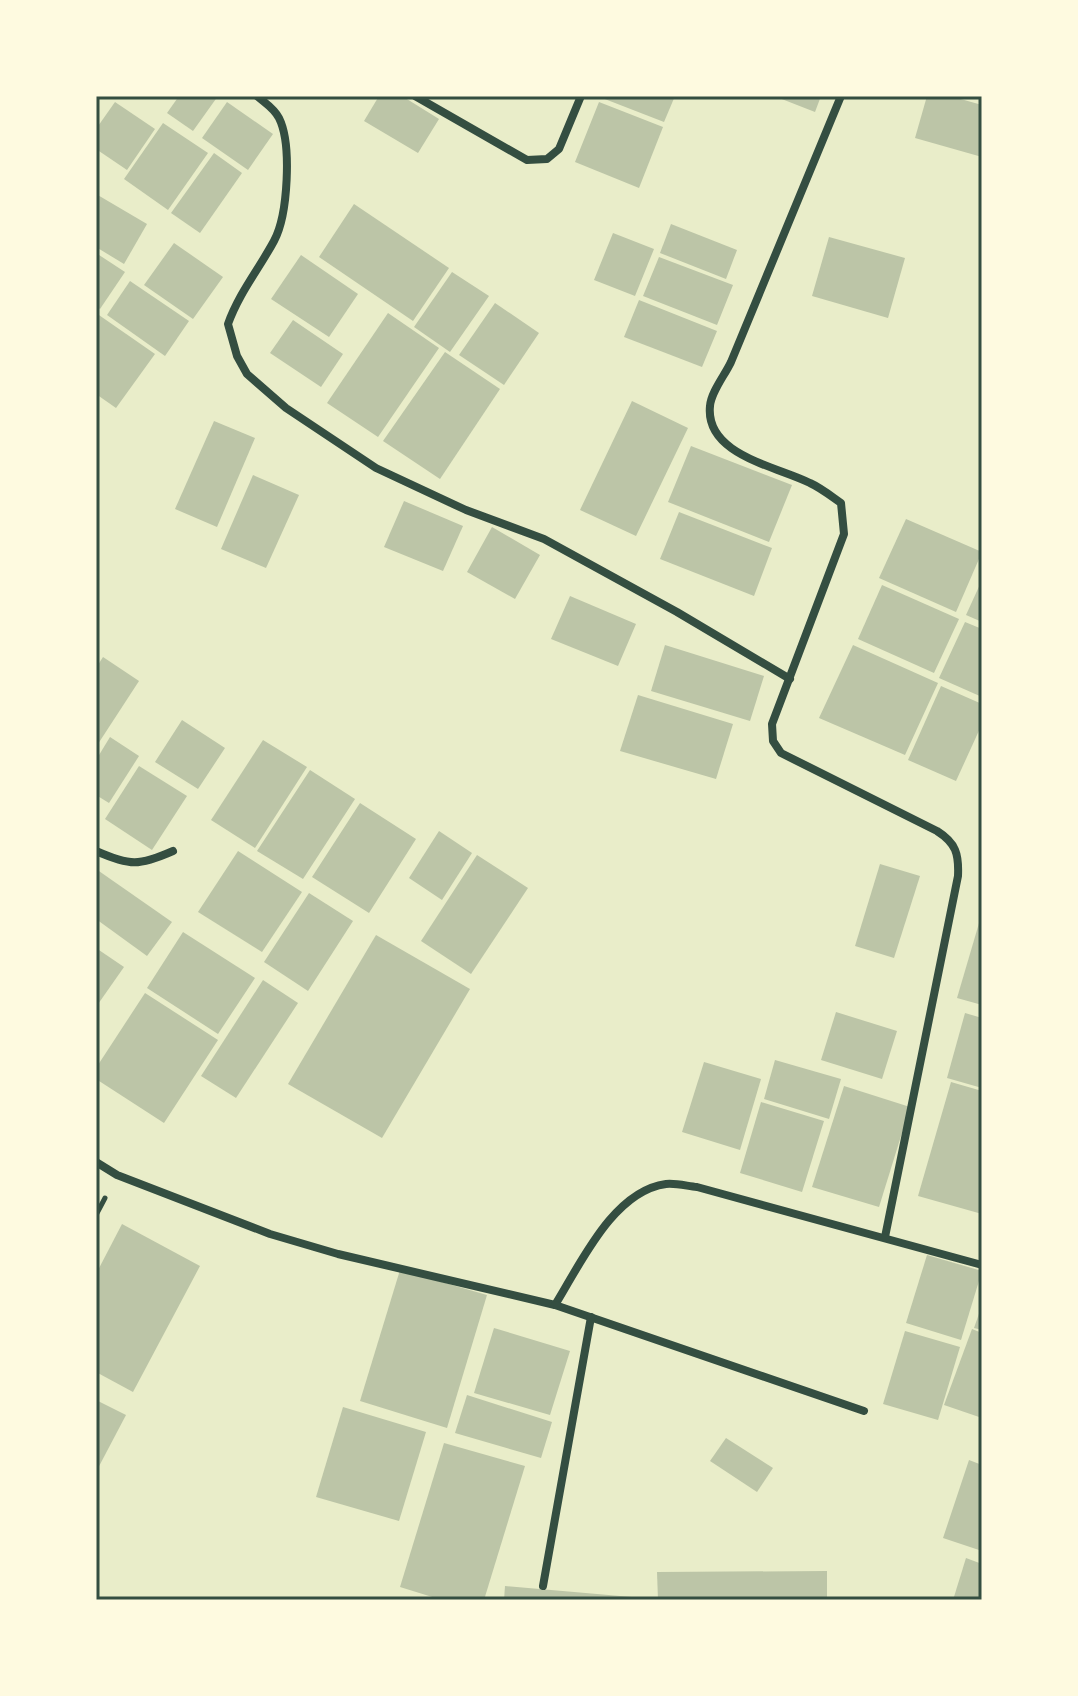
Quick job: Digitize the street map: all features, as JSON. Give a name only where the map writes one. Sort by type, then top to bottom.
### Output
[{"type":"street","points":[[257,96],[271,107],[280,120],[285,141],[285,202],[276,239],[246,287],[228,324],[237,356],[247,374],[286,408],[376,468],[466,510],[544,539],[790,679]]},
{"type":"street","points":[[415,96],[527,160],[547,159],[559,149],[581,96]]},
{"type":"street","points":[[841,96],[731,362],[710,404],[711,422],[718,439],[747,458],[811,483],[841,503],[844,534],[772,724],[773,741],[781,753],[937,831],[949,839],[959,854],[958,876],[885,1237]]},
{"type":"street","points":[[96,851],[124,864],[148,863],[173,851]]},
{"type":"street","points":[[96,1162],[117,1175],[270,1234],[338,1254],[555,1305],[864,1411]]},
{"type":"street","points":[[555,1305],[603,1227],[646,1190],[667,1184],[697,1187],[982,1265]]},
{"type":"street","points":[[543,1586],[591,1317]]},
{"type":"building","points":[[179,96],[218,96],[193,131],[167,113]]},
{"type":"building","points":[[379,96],[402,96],[439,119],[418,153],[364,121]]},
{"type":"building","points":[[597,96],[675,96],[664,122]]},
{"type":"building","points":[[774,96],[821,96],[815,112]]},
{"type":"building","points":[[927,96],[950,96],[982,105],[982,157],[915,138]]},
{"type":"building","points":[[115,102],[155,129],[127,170],[96,149],[96,129]]},
{"type":"building","points":[[227,102],[273,134],[248,170],[202,138]]},
{"type":"building","points":[[599,102],[663,127],[639,188],[575,162]]},
{"type":"building","points":[[163,123],[208,153],[168,210],[124,179]]},
{"type":"building","points":[[214,153],[242,173],[200,233],[171,213]]},
{"type":"building","points":[[96,194],[147,224],[124,264],[96,247]]},
{"type":"building","points":[[354,204],[449,268],[413,321],[319,257]]},
{"type":"building","points":[[671,224],[737,250],[726,279],[660,253]]},
{"type":"building","points":[[613,233],[654,249],[635,296],[594,280]]},
{"type":"building","points":[[829,237],[905,258],[888,318],[812,296]]},
{"type":"building","points":[[174,243],[223,277],[193,319],[144,285]]},
{"type":"building","points":[[96,253],[125,272],[100,309],[96,306]]},
{"type":"building","points":[[301,255],[358,294],[329,337],[271,299]]},
{"type":"building","points":[[659,257],[733,285],[717,325],[643,296]]},
{"type":"building","points":[[452,272],[489,296],[450,352],[414,327]]},
{"type":"building","points":[[130,281],[189,321],[165,356],[107,315]]},
{"type":"building","points":[[639,300],[717,331],[702,367],[624,337]]},
{"type":"building","points":[[495,303],[539,333],[504,385],[459,355]]},
{"type":"building","points":[[96,313],[155,354],[116,408],[96,394]]},
{"type":"building","points":[[388,313],[439,348],[378,437],[327,403]]},
{"type":"building","points":[[293,320],[343,354],[321,387],[270,353]]},
{"type":"building","points":[[445,352],[500,389],[440,479],[383,441]]},
{"type":"building","points":[[632,401],[688,428],[636,536],[580,510]]},
{"type":"building","points":[[214,421],[255,438],[217,527],[175,509]]},
{"type":"building","points":[[691,446],[792,485],[769,542],[668,502]]},
{"type":"building","points":[[253,475],[299,495],[266,568],[221,549]]},
{"type":"building","points":[[404,501],[463,526],[443,571],[384,547]]},
{"type":"building","points":[[679,512],[772,548],[754,596],[660,559]]},
{"type":"building","points":[[906,519],[982,552],[956,612],[879,578]]},
{"type":"building","points":[[492,527],[540,555],[515,599],[467,572]]},
{"type":"building","points":[[982,580],[982,622],[966,615]]},
{"type":"building","points":[[882,585],[959,619],[934,673],[858,639]]},
{"type":"building","points":[[570,596],[636,624],[618,666],[551,639]]},
{"type":"building","points":[[965,622],[982,629],[982,697],[939,678]]},
{"type":"building","points":[[665,645],[764,676],[750,721],[651,691]]},
{"type":"building","points":[[853,645],[938,683],[905,755],[819,718]]},
{"type":"building","points":[[103,657],[139,681],[96,747],[96,668]]},
{"type":"building","points":[[941,686],[982,704],[982,724],[956,781],[908,760]]},
{"type":"building","points":[[638,695],[733,724],[716,779],[620,751]]},
{"type":"building","points":[[182,720],[225,748],[198,789],[155,762]]},
{"type":"building","points":[[110,737],[139,756],[109,803],[96,795],[96,760]]},
{"type":"building","points":[[263,740],[307,767],[255,848],[211,820]]},
{"type":"building","points":[[139,766],[187,796],[152,850],[105,819]]},
{"type":"building","points":[[310,770],[355,799],[303,879],[257,851]]},
{"type":"building","points":[[360,803],[416,839],[369,913],[312,877]]},
{"type":"building","points":[[439,831],[472,853],[442,900],[409,878]]},
{"type":"building","points":[[238,851],[302,892],[262,952],[198,912]]},
{"type":"building","points":[[477,855],[528,888],[471,974],[421,941]]},
{"type":"building","points":[[880,864],[920,876],[894,958],[855,946]]},
{"type":"building","points":[[96,869],[172,922],[147,956],[96,919]]},
{"type":"building","points":[[309,893],[353,921],[308,991],[264,962]]},
{"type":"building","points":[[982,913],[982,1005],[957,998]]},
{"type":"building","points":[[183,932],[255,978],[218,1034],[147,988]]},
{"type":"building","points":[[376,935],[470,989],[382,1138],[288,1084]]},
{"type":"building","points":[[96,948],[124,967],[96,1007]]},
{"type":"building","points":[[263,980],[298,1003],[236,1098],[201,1076]]},
{"type":"building","points":[[145,993],[218,1040],[164,1123],[96,1079],[96,1068]]},
{"type":"building","points":[[836,1012],[897,1031],[882,1079],[821,1060]]},
{"type":"building","points":[[965,1013],[982,1018],[982,1088],[947,1078]]},
{"type":"building","points":[[775,1060],[841,1079],[829,1119],[764,1099]]},
{"type":"building","points":[[704,1062],[761,1079],[740,1150],[682,1132]]},
{"type":"building","points":[[951,1082],[982,1091],[982,1214],[918,1196]]},
{"type":"building","points":[[844,1086],[910,1107],[879,1207],[812,1187]]},
{"type":"building","points":[[761,1102],[824,1121],[802,1192],[740,1173]]},
{"type":"building","points":[[122,1224],[200,1266],[133,1392],[96,1372],[96,1274]]},
{"type":"building","points":[[927,1255],[982,1271],[961,1340],[906,1323]]},
{"type":"building","points":[[400,1270],[487,1295],[447,1428],[360,1401]]},
{"type":"building","points":[[982,1305],[982,1330],[974,1328]]},
{"type":"building","points":[[494,1328],[570,1351],[550,1415],[474,1393]]},
{"type":"building","points":[[972,1329],[982,1333],[982,1418],[944,1405]]},
{"type":"building","points":[[905,1331],[960,1347],[938,1420],[883,1404]]},
{"type":"building","points":[[467,1395],[552,1422],[541,1458],[455,1433]]},
{"type":"building","points":[[96,1400],[126,1415],[96,1472]]},
{"type":"building","points":[[343,1407],[426,1432],[399,1521],[316,1497]]},
{"type":"building","points":[[726,1438],[773,1468],[757,1492],[710,1461]]},
{"type":"building","points":[[444,1443],[525,1466],[484,1600],[442,1600],[400,1587]]},
{"type":"building","points":[[969,1460],[982,1465],[982,1551],[943,1538]]},
{"type":"building","points":[[966,1558],[982,1564],[982,1600],[953,1600]]},
{"type":"building","points":[[827,1571],[827,1600],[658,1600],[657,1572]]},
{"type":"building","points":[[505,1586],[643,1598],[643,1600],[504,1600]]}]
